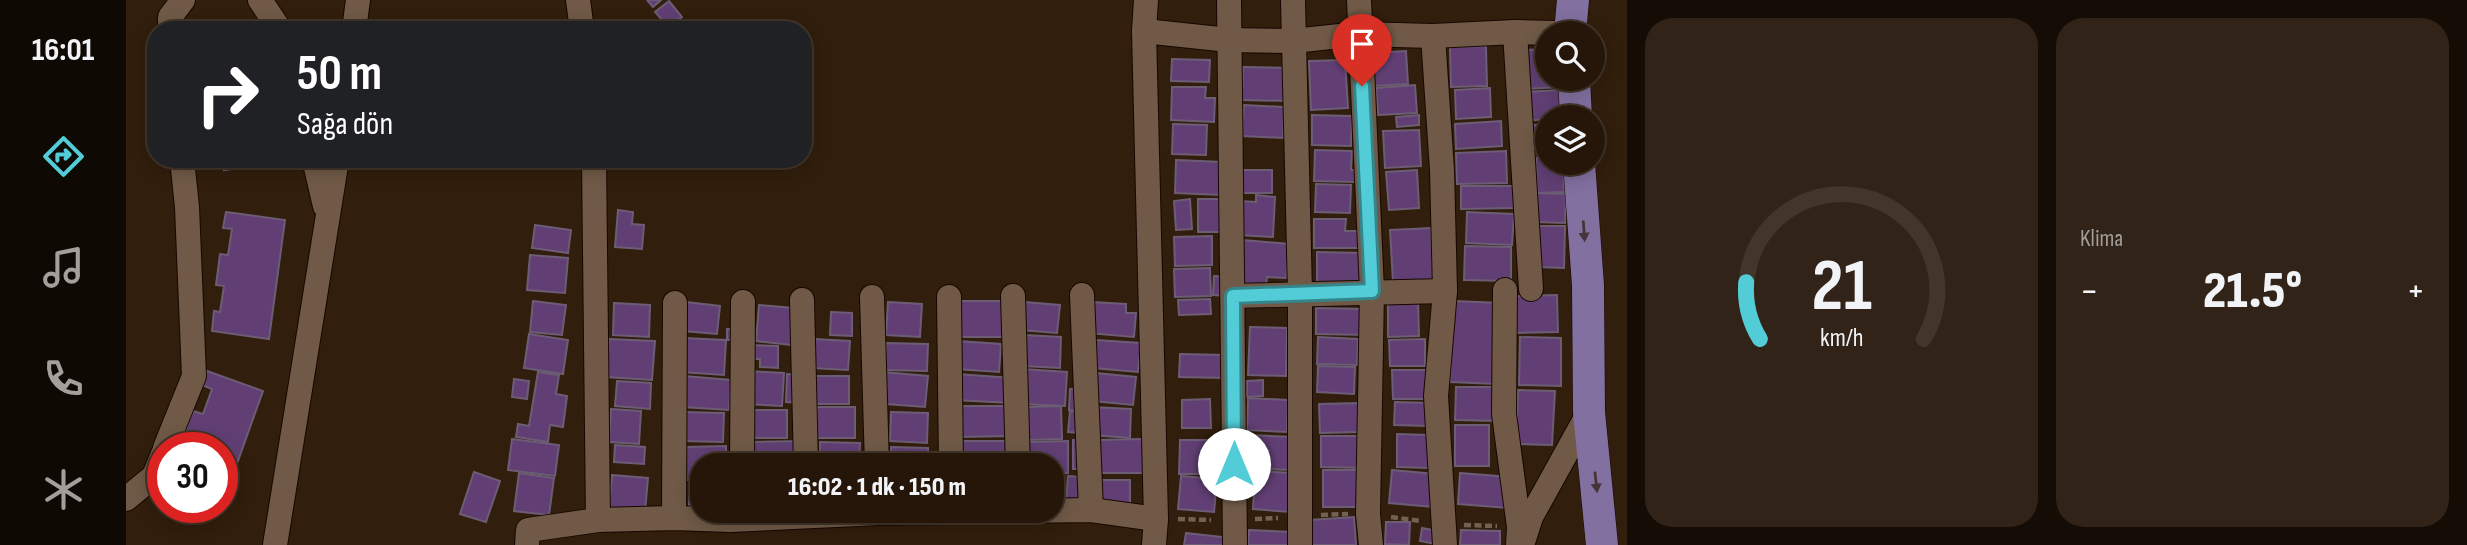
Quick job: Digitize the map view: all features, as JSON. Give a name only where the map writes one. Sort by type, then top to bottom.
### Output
[{"type":"main road","points":[[1571,21],[1573,0]]},
{"type":"main road","points":[[1580,175],[1588,285],[1589,412],[1602,545]]},
{"type":"street","points":[[170,21],[170,17],[184,0]]},
{"type":"street","points":[[260,0],[274,21]]},
{"type":"street","points":[[355,21],[358,0]]},
{"type":"street","points":[[578,0],[581,21]]},
{"type":"street","points":[[1146,0],[1144,31],[1156,519],[1154,545]]},
{"type":"street","points":[[1229,0],[1235,545]]},
{"type":"street","points":[[1293,0],[1300,293],[1300,545]]},
{"type":"street","points":[[1359,0],[1372,291],[1368,514],[1371,545]]},
{"type":"street","points":[[1144,31],[1229,40],[1293,40],[1359,34],[1433,36],[1535,32]]},
{"type":"street","points":[[1515,32],[1531,289]]},
{"type":"street","points":[[1433,36],[1442,170],[1445,291],[1436,396],[1444,535]]},
{"type":"street","points":[[171,432],[194,376],[183,168]]},
{"type":"street","points":[[316,168],[328,222]]},
{"type":"street","points":[[275,545],[336,168]]},
{"type":"street","points":[[594,168],[598,520]]},
{"type":"street","points":[[1505,290],[1504,414],[1520,539]]},
{"type":"street","points":[[1233,296],[1445,291]]},
{"type":"street","points":[[1082,295],[1091,510]]},
{"type":"street","points":[[1013,296],[1018,453]]},
{"type":"street","points":[[872,297],[877,453]]},
{"type":"street","points":[[949,297],[951,453]]},
{"type":"street","points":[[802,300],[806,453]]},
{"type":"street","points":[[742,453],[743,302]]},
{"type":"street","points":[[674,518],[675,303]]},
{"type":"street","points":[[1520,539],[1589,412]]},
{"type":"street","points":[[126,499],[147,482]]},
{"type":"street","points":[[1064,511],[1091,510],[1156,519]]},
{"type":"street","points":[[527,545],[528,530],[598,520],[690,519]]},
{"type":"path","points":[[1444,535],[1520,539]]},
{"type":"building","points":[[647,0],[661,0],[653,7]]},
{"type":"building","points":[[669,1],[682,17],[676,21],[663,21],[655,12]]},
{"type":"building","points":[[1486,46],[1487,86],[1451,87],[1450,47]]},
{"type":"building","points":[[1523,50],[1535,50],[1535,88],[1525,89]]},
{"type":"building","points":[[1406,51],[1408,84],[1373,86],[1372,53]]},
{"type":"building","points":[[1172,59],[1210,60],[1209,82],[1171,81]]},
{"type":"building","points":[[1345,60],[1348,108],[1311,110],[1309,61]]},
{"type":"building","points":[[1243,67],[1290,68],[1289,101],[1242,100]]},
{"type":"building","points":[[1415,85],[1417,113],[1378,115],[1376,88]]},
{"type":"building","points":[[1172,87],[1206,87],[1205,98],[1215,98],[1214,122],[1171,120]]},
{"type":"building","points":[[1490,88],[1491,117],[1456,119],[1455,90]]},
{"type":"building","points":[[1560,91],[1562,105],[1535,105],[1535,120],[1527,121],[1525,92]]},
{"type":"building","points":[[1244,105],[1284,107],[1283,138],[1242,136]]},
{"type":"building","points":[[1312,115],[1352,116],[1351,146],[1312,145]]},
{"type":"building","points":[[1419,115],[1419,125],[1397,127],[1396,117]]},
{"type":"building","points":[[1501,121],[1502,146],[1456,149],[1455,124]]},
{"type":"building","points":[[1173,124],[1207,125],[1206,155],[1172,154]]},
{"type":"building","points":[[1532,125],[1535,125],[1535,155]]},
{"type":"building","points":[[1419,130],[1421,166],[1385,168],[1383,131]]},
{"type":"building","points":[[1315,150],[1352,151],[1351,170],[1358,170],[1357,182],[1314,181]]},
{"type":"building","points":[[1506,151],[1507,183],[1457,184],[1456,153]]},
{"type":"building","points":[[1176,160],[1223,162],[1222,195],[1175,193]]},
{"type":"building","points":[[1241,170],[1272,170],[1272,193],[1241,193]]},
{"type":"building","points":[[1417,170],[1419,208],[1389,210],[1386,172]]},
{"type":"building","points":[[1536,175],[1563,175],[1564,192],[1537,193]]},
{"type":"building","points":[[1316,184],[1351,185],[1350,213],[1315,212]]},
{"type":"building","points":[[1461,186],[1515,186],[1515,208],[1461,209]]},
{"type":"building","points":[[1537,193],[1566,194],[1565,223],[1536,222]]},
{"type":"building","points":[[1256,195],[1275,197],[1273,237],[1239,235],[1241,201],[1256,202]]},
{"type":"building","points":[[1190,199],[1192,229],[1176,230],[1174,201]]},
{"type":"building","points":[[1198,199],[1222,199],[1222,232],[1198,232]]},
{"type":"building","points":[[618,210],[633,212],[632,224],[644,225],[642,249],[615,247]]},
{"type":"building","points":[[226,212],[285,220],[269,339],[212,331],[214,311],[220,312],[224,286],[216,285],[220,254],[228,255],[232,229],[223,228]]},
{"type":"building","points":[[1467,212],[1514,214],[1512,245],[1466,243]]},
{"type":"building","points":[[1314,219],[1346,219],[1345,231],[1362,231],[1362,248],[1314,248]]},
{"type":"building","points":[[535,225],[571,230],[568,253],[532,248]]},
{"type":"building","points":[[1538,226],[1565,226],[1564,268],[1538,267]]},
{"type":"building","points":[[1431,228],[1433,279],[1393,282],[1390,230]]},
{"type":"building","points":[[1212,236],[1212,265],[1175,266],[1174,237]]},
{"type":"building","points":[[1243,240],[1289,244],[1286,278],[1267,277],[1266,286],[1239,284]]},
{"type":"building","points":[[1465,246],[1511,247],[1511,281],[1464,280]]},
{"type":"building","points":[[1317,252],[1365,253],[1365,286],[1317,285]]},
{"type":"building","points":[[530,255],[568,258],[565,293],[527,290]]},
{"type":"building","points":[[1210,268],[1211,296],[1175,297],[1174,269]]},
{"type":"building","points":[[1214,276],[1227,277],[1226,296],[1213,295]]},
{"type":"building","points":[[1557,295],[1558,332],[1516,333],[1515,296]]},
{"type":"building","points":[[1210,299],[1211,314],[1179,315],[1178,300]]},
{"type":"building","points":[[1418,299],[1419,336],[1388,337],[1388,300]]},
{"type":"building","points":[[533,301],[566,305],[562,335],[530,332]]},
{"type":"building","points":[[961,301],[1005,301],[1004,337],[961,337]]},
{"type":"building","points":[[1454,301],[1501,303],[1497,384],[1450,382]]},
{"type":"building","points":[[686,302],[720,306],[717,334],[683,331]]},
{"type":"building","points":[[888,302],[922,304],[920,337],[886,335]]},
{"type":"building","points":[[1024,302],[1060,305],[1057,333],[1021,330]]},
{"type":"building","points":[[1092,302],[1126,304],[1126,313],[1136,313],[1134,337],[1089,333]]},
{"type":"building","points":[[614,303],[650,305],[649,337],[613,335]]},
{"type":"building","points":[[759,305],[794,308],[791,345],[756,341]]},
{"type":"building","points":[[1316,308],[1367,309],[1367,335],[1316,334]]},
{"type":"building","points":[[831,312],[852,313],[852,336],[830,335]]},
{"type":"building","points":[[1250,327],[1287,328],[1286,376],[1248,375]]},
{"type":"building","points":[[727,329],[739,329],[740,340],[727,340]]},
{"type":"building","points":[[529,334],[568,340],[563,374],[524,368]]},
{"type":"building","points":[[1024,335],[1061,337],[1060,368],[1022,366]]},
{"type":"building","points":[[1318,337],[1358,339],[1357,365],[1317,364]]},
{"type":"building","points":[[1520,337],[1561,338],[1561,386],[1519,385]]},
{"type":"building","points":[[683,338],[726,340],[724,375],[681,372]]},
{"type":"building","points":[[609,339],[655,341],[652,380],[606,377]]},
{"type":"building","points":[[814,339],[850,341],[848,370],[812,368]]},
{"type":"building","points":[[1425,339],[1425,366],[1390,366],[1389,340]]},
{"type":"building","points":[[1096,340],[1141,343],[1138,372],[1093,368]]},
{"type":"building","points":[[958,341],[1001,344],[999,372],[956,369]]},
{"type":"building","points":[[886,343],[928,344],[927,371],[886,370]]},
{"type":"building","points":[[749,345],[778,346],[778,368],[760,367],[760,359],[749,359]]},
{"type":"building","points":[[1180,354],[1225,355],[1224,378],[1179,377]]},
{"type":"building","points":[[1318,366],[1355,367],[1354,394],[1317,392]]},
{"type":"building","points":[[1023,369],[1067,372],[1065,406],[1022,404]]},
{"type":"building","points":[[1392,370],[1428,370],[1428,399],[1393,399]]},
{"type":"building","points":[[207,371],[263,391],[238,461],[238,432],[185,432],[193,411],[203,414],[212,389],[202,385]]},
{"type":"building","points":[[748,371],[784,373],[782,406],[746,404]]},
{"type":"building","points":[[538,372],[559,375],[556,394],[567,396],[563,427],[550,425],[548,442],[516,437],[518,424],[529,426]]},
{"type":"building","points":[[883,372],[928,376],[925,407],[886,404],[887,385],[883,385]]},
{"type":"building","points":[[1096,373],[1136,377],[1133,405],[1093,401]]},
{"type":"building","points":[[787,374],[800,375],[799,403],[786,402]]},
{"type":"building","points":[[957,374],[1012,378],[1010,403],[955,400]]},
{"type":"building","points":[[684,376],[731,380],[729,410],[682,407]]},
{"type":"building","points":[[816,376],[849,376],[849,404],[816,404]]},
{"type":"building","points":[[514,379],[529,381],[527,399],[512,397]]},
{"type":"building","points":[[1263,380],[1263,396],[1247,397],[1247,381]]},
{"type":"building","points":[[617,381],[651,383],[650,409],[615,406]]},
{"type":"building","points":[[1456,387],[1499,387],[1498,421],[1455,420]]},
{"type":"building","points":[[1070,389],[1084,389],[1083,411],[1069,410]]},
{"type":"building","points":[[1518,390],[1555,391],[1552,445],[1516,444]]},
{"type":"building","points":[[1248,398],[1288,400],[1287,432],[1247,430]]},
{"type":"building","points":[[1210,399],[1211,428],[1182,428],[1182,400]]},
{"type":"building","points":[[1395,402],[1430,403],[1428,426],[1394,425]]},
{"type":"building","points":[[1359,403],[1360,432],[1320,433],[1319,404]]},
{"type":"building","points":[[958,406],[1012,406],[1012,436],[958,437]]},
{"type":"building","points":[[1061,406],[1062,439],[1027,440],[1026,407]]},
{"type":"building","points":[[817,407],[855,407],[855,438],[817,438]]},
{"type":"building","points":[[1092,407],[1131,409],[1130,438],[1091,435]]},
{"type":"building","points":[[611,409],[641,411],[639,444],[609,442]]},
{"type":"building","points":[[750,410],[787,410],[787,438],[750,438]]},
{"type":"building","points":[[1070,411],[1083,412],[1081,433],[1068,432]]},
{"type":"building","points":[[684,412],[724,413],[723,442],[683,441]]},
{"type":"building","points":[[891,412],[928,413],[927,443],[890,441]]},
{"type":"building","points":[[1455,425],[1489,425],[1489,466],[1455,466]]},
{"type":"building","points":[[1397,434],[1429,435],[1429,468],[1397,467]]},
{"type":"building","points":[[1250,435],[1293,437],[1292,470],[1265,469],[1265,459],[1249,459]]},
{"type":"building","points":[[1321,436],[1364,436],[1364,468],[1321,467]]},
{"type":"building","points":[[512,439],[559,445],[555,476],[508,470]]},
{"type":"building","points":[[1143,439],[1143,473],[1095,473],[1095,440]]},
{"type":"building","points":[[1073,440],[1086,440],[1086,469],[1073,469]]},
{"type":"building","points":[[1180,440],[1214,440],[1213,474],[1179,474]]},
{"type":"building","points":[[802,441],[802,453],[750,453],[750,442]]},
{"type":"building","points":[[960,441],[1013,441],[1013,453],[960,453]]},
{"type":"building","points":[[1068,441],[1068,473],[1064,473],[1064,453],[1027,453],[1027,442]]},
{"type":"building","points":[[820,442],[860,443],[860,453],[820,453]]},
{"type":"building","points":[[615,445],[645,447],[644,464],[614,462]]},
{"type":"building","points":[[726,446],[726,453],[690,453],[690,480],[686,480],[685,447]]},
{"type":"building","points":[[891,447],[928,448],[928,453],[891,453]]},
{"type":"building","points":[[1323,470],[1360,470],[1359,507],[1323,507]]},
{"type":"building","points":[[1392,470],[1435,474],[1433,507],[1389,503]]},
{"type":"building","points":[[1255,471],[1293,473],[1290,512],[1253,509]]},
{"type":"building","points":[[474,472],[500,481],[486,522],[460,514]]},
{"type":"building","points":[[519,473],[554,478],[549,515],[514,511]]},
{"type":"building","points":[[1460,473],[1510,477],[1508,508],[1458,504]]},
{"type":"building","points":[[612,475],[648,478],[645,512],[609,509]]},
{"type":"building","points":[[1068,476],[1081,477],[1080,503],[1066,502]]},
{"type":"building","points":[[1181,476],[1217,479],[1214,512],[1178,509]]},
{"type":"building","points":[[1098,480],[1130,480],[1130,512],[1098,512]]},
{"type":"building","points":[[1354,517],[1356,545],[1312,545],[1310,520]]},
{"type":"building","points":[[1386,522],[1410,522],[1409,545],[1385,544]]},
{"type":"building","points":[[1422,528],[1438,531],[1436,544],[1420,541]]},
{"type":"building","points":[[1249,530],[1293,532],[1292,545],[1248,545]]},
{"type":"building","points":[[1461,530],[1500,531],[1500,545],[1460,545]]},
{"type":"building","points":[[1186,533],[1230,538],[1229,545],[1184,545]]},
{"type":"route","points":[[1234,464],[1233,296],[1372,291],[1362,86]]}]
